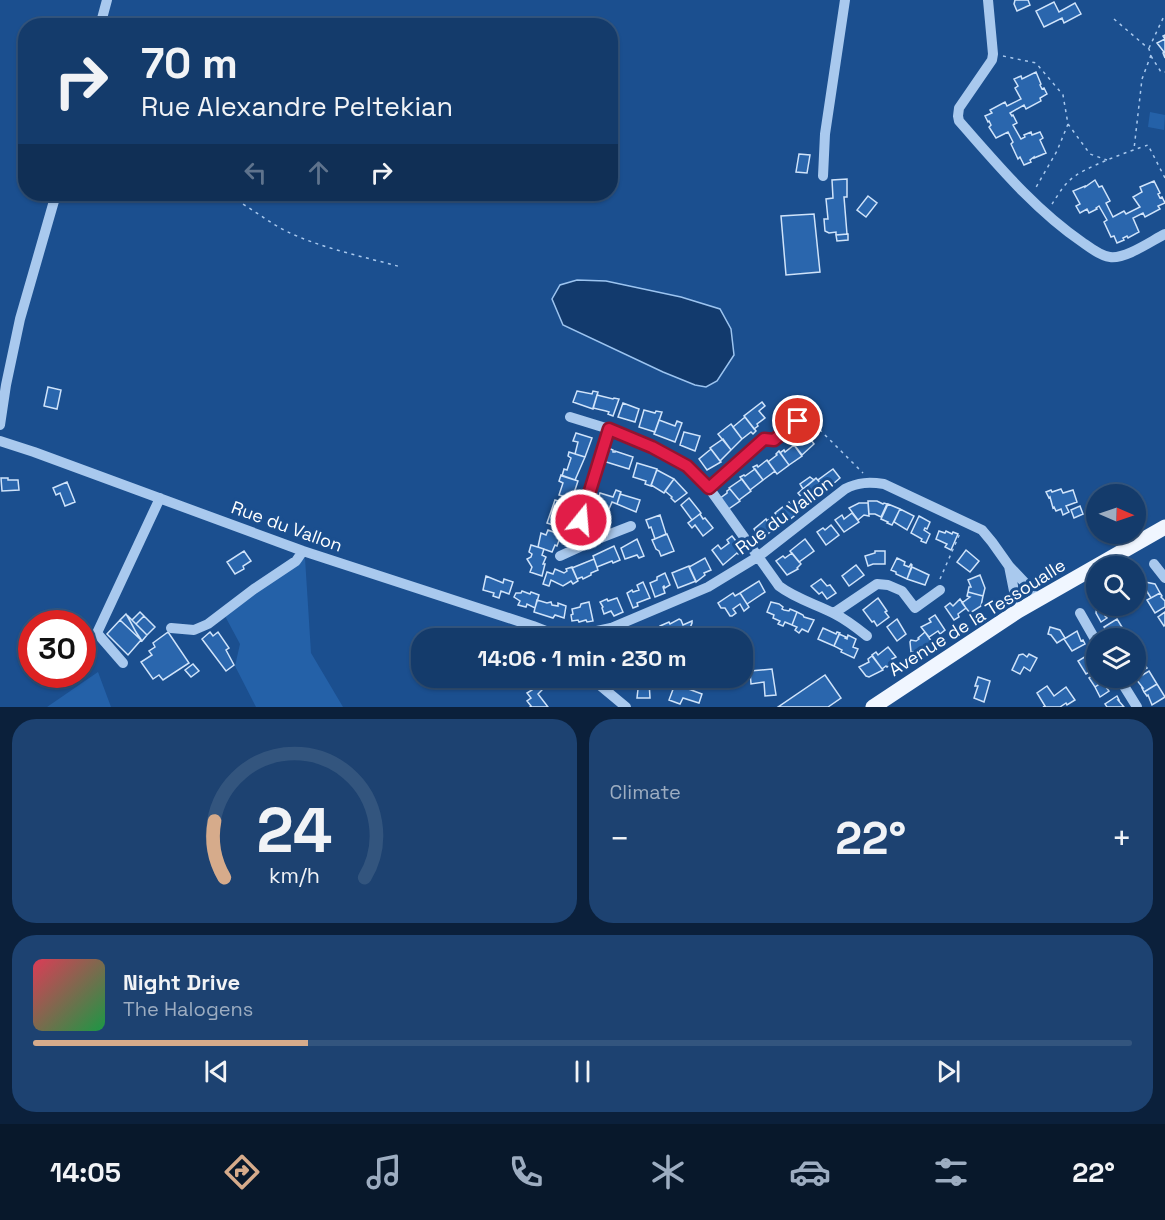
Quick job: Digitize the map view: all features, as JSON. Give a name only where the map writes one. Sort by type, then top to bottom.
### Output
[{"type":"main road","name":"Avenue de la Tessoualle","points":[[873,707],[1018,610],[1165,527]]},
{"type":"street","points":[[102,18],[107,0]]},
{"type":"street","points":[[823,176],[825,134],[844,0]]},
{"type":"street","points":[[988,0],[993,54],[991,64],[959,108],[959,121],[1021,190],[1072,235],[1094,250],[1110,257],[1125,255],[1165,234]]},
{"type":"street","points":[[0,425],[20,319],[54,201]]},
{"type":"street","points":[[570,417],[609,429],[652,447],[687,466],[709,488],[779,586],[789,594],[834,613],[867,636]]},
{"type":"street","points":[[709,488],[764,439],[774,440],[798,421]]},
{"type":"street","points":[[595,540],[581,520],[609,429]]},
{"type":"street","name":"Rue du Vallon","points":[[0,441],[303,551],[538,628]]},
{"type":"street","points":[[872,482],[884,484],[982,530],[1009,566],[1027,585],[1036,600]]},
{"type":"street","name":"Rue du Vallon","points":[[611,628],[708,587],[759,556],[845,489],[853,485],[872,482]]},
{"type":"street","points":[[123,663],[98,633],[160,498]]},
{"type":"street","points":[[560,556],[631,526]]},
{"type":"street","points":[[171,628],[194,630],[208,624],[296,561],[303,551]]},
{"type":"street","points":[[1154,564],[1165,578]]},
{"type":"street","points":[[1009,566],[1018,610]]},
{"type":"street","points":[[834,613],[877,584],[888,585],[902,591],[915,608],[940,590]]},
{"type":"street","points":[[1080,613],[1089,628]]},
{"type":"street","points":[[603,688],[626,707]]},
{"type":"street","points":[[1125,688],[1137,707]]},
{"type":"path","points":[[1149,50],[1165,14]]},
{"type":"path","points":[[1114,19],[1149,50],[1161,72],[1165,72]]},
{"type":"path","points":[[993,54],[1036,63],[1063,95],[1068,124],[1090,154],[1108,160]]},
{"type":"path","points":[[1134,149],[1142,79],[1151,55]]},
{"type":"path","points":[[1030,198],[1057,151],[1068,124]]},
{"type":"path","points":[[1046,212],[1070,180],[1091,167],[1148,145],[1165,178]]},
{"type":"path","points":[[236,201],[285,231],[308,241],[401,267]]},
{"type":"path","points":[[798,421],[802,413],[872,482]]},
{"type":"path","points":[[940,590],[939,580],[965,522]]},
{"type":"shaded area","points":[[1150,112],[1165,115],[1164,130],[1148,127]]},
{"type":"shaded area","points":[[577,280],[606,281],[681,297],[720,309],[731,329],[734,355],[717,381],[706,387],[663,372],[563,325],[552,299],[560,285]]},
{"type":"shaded area","points":[[305,558],[311,653],[343,707],[256,707],[235,666],[240,644],[225,616]]},
{"type":"shaded area","points":[[98,672],[111,707],[47,707],[75,688],[96,688],[96,673]]},
{"type":"building","points":[[1015,0],[1028,0],[1030,5],[1017,11]]},
{"type":"building","points":[[1054,2],[1059,12],[1075,3],[1081,14],[1064,23],[1062,18],[1044,27],[1036,11]]},
{"type":"building","points":[[1165,39],[1165,58],[1164,52],[1157,43]]},
{"type":"building","points":[[1036,72],[1042,89],[1044,88],[1047,94],[1040,98],[1041,101],[1026,109],[1024,105],[1010,113],[1017,123],[1013,125],[1021,139],[1031,132],[1032,135],[1040,132],[1043,138],[1040,140],[1046,153],[1034,157],[1030,160],[1031,162],[1024,165],[1020,157],[1018,159],[1008,132],[996,138],[985,116],[992,113],[990,110],[1005,102],[1007,106],[1021,99],[1015,88],[1018,86],[1014,79],[1021,76],[1022,79]]},
{"type":"building","points":[[799,154],[810,155],[807,173],[796,172]]},
{"type":"building","points":[[847,179],[847,197],[844,197],[847,234],[836,235],[836,232],[825,231],[824,219],[828,219],[826,199],[833,198],[832,180]]},
{"type":"building","points":[[1095,180],[1099,187],[1102,186],[1110,201],[1106,203],[1113,217],[1124,211],[1126,214],[1140,207],[1133,197],[1142,192],[1140,187],[1154,181],[1160,198],[1162,197],[1165,203],[1158,206],[1160,209],[1145,217],[1143,213],[1133,218],[1139,232],[1117,243],[1114,236],[1111,237],[1104,222],[1107,220],[1099,206],[1089,213],[1087,209],[1080,213],[1076,206],[1080,204],[1073,191]]},
{"type":"building","points":[[868,196],[877,203],[866,217],[857,210]]},
{"type":"building","points":[[814,214],[820,272],[786,275],[781,216]]},
{"type":"building","points":[[848,234],[848,240],[837,241],[836,235]]},
{"type":"building","points":[[48,387],[61,390],[57,409],[44,406]]},
{"type":"building","points":[[577,391],[592,394],[593,391],[598,392],[593,409],[573,402]]},
{"type":"building","points":[[597,395],[619,399],[613,416],[608,414],[609,412],[593,408]]},
{"type":"building","points":[[762,402],[765,406],[759,411],[765,418],[754,429],[744,416]]},
{"type":"building","points":[[623,403],[639,409],[635,422],[618,417]]},
{"type":"building","points":[[784,409],[793,421],[781,430],[774,417]]},
{"type":"building","points":[[644,410],[662,412],[655,432],[639,427]]},
{"type":"building","points":[[745,417],[756,431],[742,439],[733,427]]},
{"type":"building","points":[[659,420],[675,426],[677,421],[682,423],[675,442],[654,434]]},
{"type":"building","points":[[731,424],[742,439],[731,450],[718,434]]},
{"type":"building","points":[[684,432],[700,436],[695,451],[680,445]]},
{"type":"building","points":[[576,433],[592,438],[585,457],[575,454],[578,442],[573,441]]},
{"type":"building","points":[[806,433],[814,444],[802,455],[792,442],[795,439],[797,441]]},
{"type":"building","points":[[723,439],[731,450],[720,461],[710,448]]},
{"type":"building","points":[[794,445],[802,456],[789,465],[780,453]]},
{"type":"building","points":[[608,448],[613,452],[633,457],[629,469],[603,461]]},
{"type":"building","points":[[711,449],[721,462],[707,470],[699,459]]},
{"type":"building","points":[[779,451],[789,465],[777,474],[768,462]]},
{"type":"building","points":[[569,452],[585,457],[575,480],[562,476],[571,458],[568,456]]},
{"type":"building","points":[[767,460],[775,471],[763,480],[753,467],[757,465],[758,467]]},
{"type":"building","points":[[637,463],[657,469],[651,486],[645,484],[646,481],[633,477]]},
{"type":"building","points":[[755,469],[763,480],[750,490],[740,477]]},
{"type":"building","points":[[833,469],[840,478],[826,490],[818,480]]},
{"type":"building","points":[[657,470],[674,479],[664,493],[651,485]]},
{"type":"building","points":[[561,475],[578,481],[572,499],[559,495],[563,483],[559,481]]},
{"type":"building","points":[[810,477],[814,480],[803,489],[800,484]]},
{"type":"building","points":[[1,478],[18,480],[19,490],[2,491]]},
{"type":"building","points":[[816,478],[826,490],[807,504],[798,493]]},
{"type":"building","points":[[674,479],[687,493],[675,502],[665,491]]},
{"type":"building","points":[[742,479],[751,491],[739,500],[729,488]]},
{"type":"building","points":[[67,482],[75,502],[65,506],[60,493],[56,495],[53,488]]},
{"type":"building","points":[[730,489],[740,501],[727,510],[719,499]]},
{"type":"building","points":[[1061,489],[1063,493],[1073,490],[1077,502],[1066,506],[1069,512],[1063,515],[1061,509],[1056,511],[1053,508],[1046,492]]},
{"type":"building","points":[[616,490],[621,492],[617,504],[612,502],[609,509],[599,506],[597,503],[600,493],[613,497]]},
{"type":"building","points":[[620,494],[640,500],[636,512],[617,504]]},
{"type":"building","points":[[689,498],[701,513],[692,520],[681,505]]},
{"type":"building","points":[[555,500],[570,504],[567,513],[563,511],[562,514],[564,515],[562,528],[547,523]]},
{"type":"building","points":[[868,501],[887,504],[881,517],[869,514]]},
{"type":"building","points":[[789,502],[798,513],[783,522],[775,513]]},
{"type":"building","points":[[859,503],[868,503],[869,516],[864,515],[858,520],[849,508]]},
{"type":"building","points":[[888,504],[900,509],[892,525],[881,519]]},
{"type":"building","points":[[1080,506],[1083,514],[1074,518],[1071,510]]},
{"type":"building","points":[[900,509],[914,516],[907,530],[894,522]]},
{"type":"building","points":[[852,513],[859,522],[844,532],[835,520],[842,515],[844,519]]},
{"type":"building","points":[[700,514],[713,528],[703,536],[695,525],[692,528],[688,523]]},
{"type":"building","points":[[660,515],[666,534],[655,539],[646,520]]},
{"type":"building","points":[[919,516],[930,522],[924,530],[930,534],[926,543],[911,533]]},
{"type":"building","points":[[771,517],[779,527],[760,539],[754,529]]},
{"type":"building","points":[[831,525],[839,535],[826,545],[817,532]]},
{"type":"building","points":[[548,530],[561,535],[552,552],[538,547],[541,533],[546,535]]},
{"type":"building","points":[[939,531],[958,534],[951,550],[945,547],[947,544],[936,539]]},
{"type":"building","points":[[667,534],[674,551],[661,556],[652,540]]},
{"type":"building","points":[[732,536],[743,550],[723,565],[712,550],[718,545],[721,549],[729,543],[727,540]]},
{"type":"building","points":[[637,539],[644,556],[639,558],[637,555],[625,559],[621,548]]},
{"type":"building","points":[[805,539],[814,551],[799,562],[790,551]]},
{"type":"building","points":[[531,545],[544,549],[542,555],[546,557],[542,576],[530,572],[532,567],[527,559],[532,554],[529,552]]},
{"type":"building","points":[[614,546],[620,560],[597,567],[593,556]]},
{"type":"building","points":[[966,550],[979,561],[970,572],[957,562]]},
{"type":"building","points":[[244,551],[251,561],[235,574],[227,562]]},
{"type":"building","points":[[875,551],[885,551],[885,564],[868,566],[865,556]]},
{"type":"building","points":[[792,553],[801,564],[798,569],[787,575],[776,561]]},
{"type":"building","points":[[705,558],[711,570],[704,573],[705,575],[696,582],[689,567]]},
{"type":"building","points":[[897,558],[905,562],[904,565],[909,567],[912,565],[907,579],[891,570]]},
{"type":"building","points":[[594,559],[598,570],[583,579],[582,577],[577,579],[572,568]]},
{"type":"building","points":[[856,565],[864,575],[849,586],[842,576]]},
{"type":"building","points":[[689,566],[696,581],[678,588],[672,573]]},
{"type":"building","points":[[572,567],[578,581],[573,584],[571,581],[563,586],[551,580],[549,586],[543,584],[547,572],[553,574],[555,569],[564,573],[566,569]]},
{"type":"building","points":[[912,567],[929,575],[925,585],[907,579]]},
{"type":"building","points":[[665,573],[670,585],[663,587],[665,593],[655,597],[650,583]]},
{"type":"building","points":[[980,575],[985,588],[983,596],[968,592],[971,587],[968,580]]},
{"type":"building","points":[[486,576],[503,583],[504,579],[513,582],[509,594],[501,591],[499,598],[493,596],[494,593],[483,590]]},
{"type":"building","points":[[821,579],[836,593],[827,599],[822,592],[819,594],[811,586]]},
{"type":"building","points":[[759,581],[765,592],[747,604],[740,593]]},
{"type":"building","points":[[643,582],[650,598],[637,603],[638,606],[633,608],[627,593],[639,590],[637,585]]},
{"type":"building","points":[[1146,582],[1155,584],[1160,593],[1151,598],[1146,590]]},
{"type":"building","points":[[522,591],[539,595],[535,608],[527,604],[526,607],[518,605],[520,601],[514,597],[516,593]]},
{"type":"building","points":[[968,592],[983,596],[981,606],[970,613],[962,603],[970,597],[967,596]]},
{"type":"building","points":[[733,593],[735,596],[740,593],[749,607],[744,611],[740,604],[733,609],[736,613],[730,616],[718,603]]},
{"type":"building","points":[[1160,593],[1165,601],[1165,607],[1155,613],[1147,600]]},
{"type":"building","points":[[617,598],[623,612],[614,616],[611,611],[604,614],[600,602]]},
{"type":"building","points":[[878,598],[889,617],[877,626],[863,610]]},
{"type":"building","points":[[960,599],[966,608],[954,620],[945,607],[950,603],[953,606]]},
{"type":"building","points":[[537,600],[551,602],[552,605],[558,606],[558,603],[566,606],[564,618],[555,615],[553,618],[534,612]]},
{"type":"building","points":[[589,602],[593,621],[572,621],[572,609]]},
{"type":"building","points":[[771,602],[779,604],[784,610],[789,611],[790,609],[797,612],[792,625],[785,622],[783,626],[778,624],[780,621],[767,612]]},
{"type":"building","points":[[140,612],[144,616],[136,624],[132,620]]},
{"type":"building","points":[[797,612],[814,620],[808,632],[802,629],[799,633],[795,630],[797,627],[792,625]]},
{"type":"building","points":[[1165,612],[1165,625],[1164,626],[1158,617]]},
{"type":"building","points":[[126,614],[136,632],[141,640],[120,620]]},
{"type":"building","points":[[127,615],[147,635],[142,641],[136,632]]},
{"type":"building","points":[[935,615],[945,630],[940,634],[938,631],[929,637],[921,627],[931,622],[929,619]]},
{"type":"building","points":[[144,616],[155,627],[147,635],[136,624]]},
{"type":"building","points":[[1098,616],[1107,618],[1101,622]]},
{"type":"building","points":[[679,619],[683,625],[692,621],[690,628],[661,628],[660,626],[669,622],[670,624]]},
{"type":"building","points":[[897,619],[906,634],[897,641],[887,627]]},
{"type":"building","points":[[1117,619],[1123,628],[1105,628]]},
{"type":"building","points":[[120,620],[141,640],[128,655],[107,634]]},
{"type":"building","points":[[1050,627],[1060,630],[1065,638],[1057,643],[1048,634]]},
{"type":"building","points":[[823,628],[836,634],[840,633],[834,646],[818,639]]},
{"type":"building","points":[[1077,631],[1081,641],[1083,640],[1085,644],[1072,651],[1064,639]]},
{"type":"building","points":[[168,632],[189,663],[163,680],[159,675],[153,679],[141,662],[152,655],[149,651],[155,647],[153,643]]},
{"type":"building","points":[[210,632],[213,636],[218,632],[229,648],[226,650],[234,665],[226,671],[202,639]]},
{"type":"building","points":[[925,632],[932,642],[918,653],[911,652],[911,640],[916,641]]},
{"type":"building","points":[[839,634],[847,639],[848,635],[856,639],[853,647],[858,649],[854,658],[834,646]]},
{"type":"building","points":[[888,647],[896,657],[892,659],[894,662],[882,669],[872,655],[876,652],[878,655]]},
{"type":"building","points":[[1019,655],[1037,658],[1030,671],[1024,667],[1020,674],[1012,670]]},
{"type":"building","points":[[872,656],[883,670],[869,677],[859,667],[869,662],[868,659]]},
{"type":"building","points":[[1086,656],[1086,674],[1078,661]]},
{"type":"building","points":[[193,664],[199,671],[191,677],[185,670]]},
{"type":"building","points":[[772,669],[776,695],[765,696],[764,682],[753,684],[753,671]]},
{"type":"building","points":[[1149,671],[1157,684],[1144,692],[1142,688],[1146,688],[1146,673]]},
{"type":"building","points":[[825,675],[841,698],[828,707],[778,707]]},
{"type":"building","points":[[978,677],[990,681],[984,702],[974,698]]},
{"type":"building","points":[[1157,684],[1165,697],[1152,705],[1148,695],[1144,692]]},
{"type":"building","points":[[1047,686],[1054,696],[1066,687],[1075,700],[1060,707],[1043,707],[1045,706],[1037,693]]},
{"type":"building","points":[[531,688],[544,688],[538,694],[548,707],[530,707],[527,701],[531,698],[527,693],[532,690]]},
{"type":"building","points":[[649,688],[650,698],[637,698],[638,689]]},
{"type":"building","points":[[674,688],[686,688],[702,694],[699,703],[683,698],[680,704],[669,700]]},
{"type":"building","points":[[1096,688],[1107,688],[1109,691],[1100,697]]},
{"type":"building","points":[[1117,696],[1124,707],[1107,707],[1105,704]]},
{"type":"route","points":[[581,520],[609,429],[652,447],[687,466],[709,488],[764,439],[774,440],[798,421]]}]
